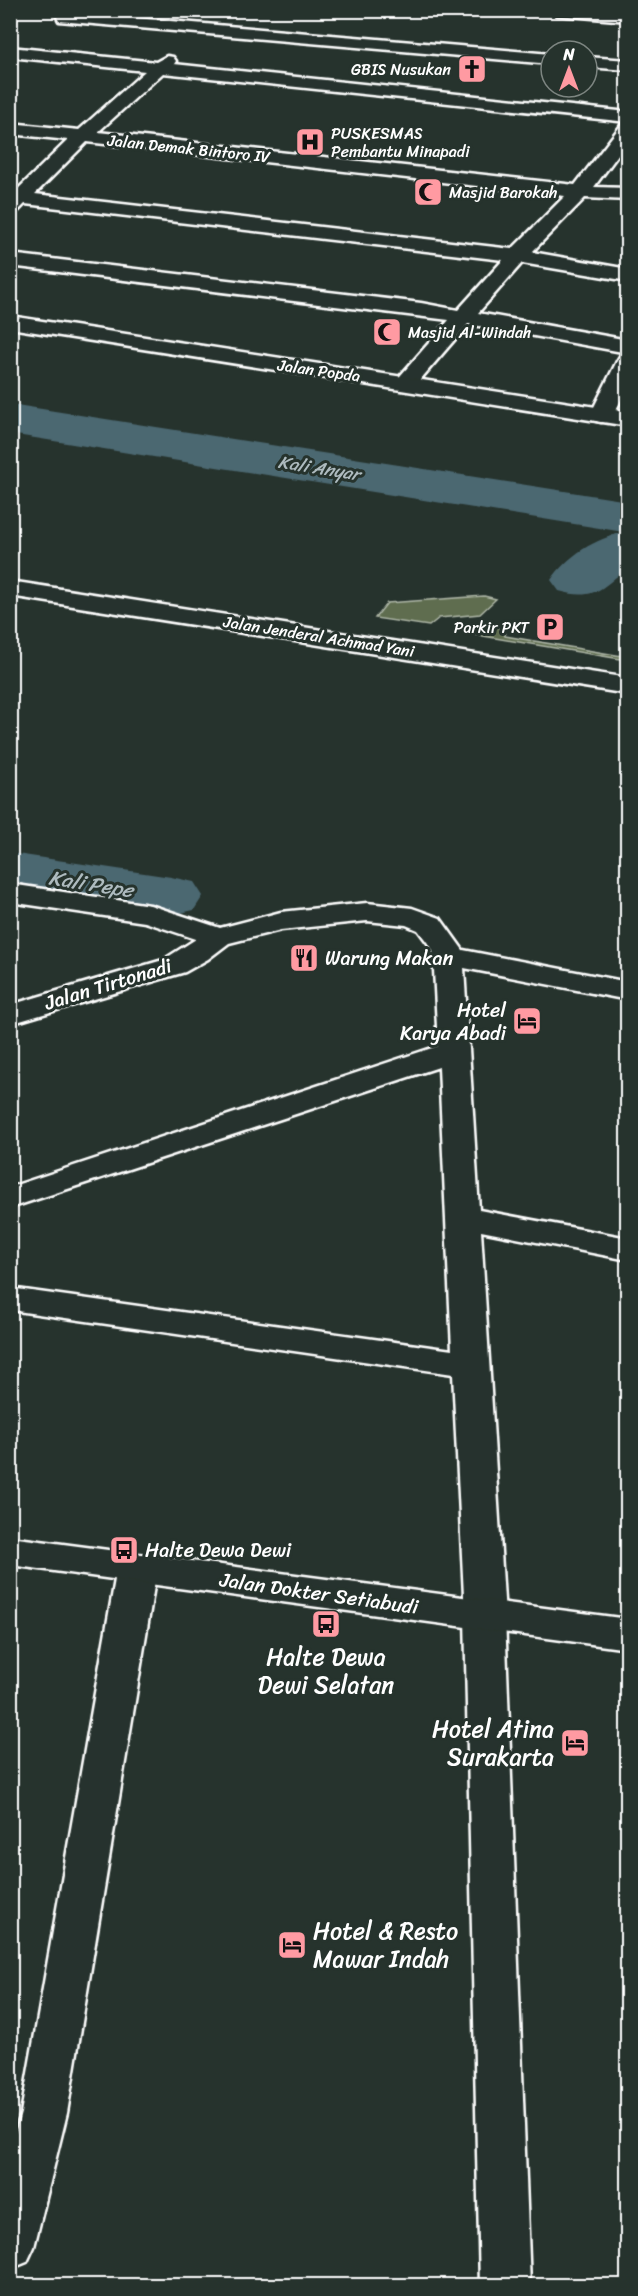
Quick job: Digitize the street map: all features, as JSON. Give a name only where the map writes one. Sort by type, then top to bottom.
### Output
[{"type":"street","points":[[14,201],[157,69],[229,10]]},
{"type":"street","points":[[557,10],[627,16]]},
{"type":"street","points":[[65,17],[539,58]]},
{"type":"street","points":[[10,52],[627,117]]},
{"type":"street","points":[[599,63],[627,65]]},
{"type":"street","name":"Jalan Demak Bintoro IV","points":[[10,128],[587,192],[627,194]]},
{"type":"street","points":[[405,383],[518,255],[587,192],[627,128]]},
{"type":"street","points":[[587,192],[627,209]]},
{"type":"street","points":[[14,201],[126,203],[518,255],[627,275]]},
{"type":"street","points":[[10,260],[223,287],[362,301],[627,347]]},
{"type":"street","name":"Jalan Popda","points":[[10,322],[627,419]]},
{"type":"street","points":[[601,415],[627,362]]},
{"type":"street","name":"Jalan Jenderal Achmad Yani","points":[[10,571],[138,599],[429,644],[627,666]]},
{"type":"street","name":"Jalan Jenderal Achmad Yani","points":[[10,588],[138,599]]},
{"type":"street","name":"Jalan Jenderal Achmad Yani","points":[[429,644],[627,686]]},
{"type":"street","points":[[10,892],[150,914],[218,937]]},
{"type":"street","name":"Jalan Tirtonadi","points":[[10,1015],[174,966],[197,953],[218,937],[281,921],[367,912],[412,917],[429,924],[448,949],[449,956]]},
{"type":"street","points":[[505,2286],[486,1616],[449,956],[627,991]]},
{"type":"street","points":[[10,1198],[454,1052]]},
{"type":"street","points":[[463,1217],[627,1249]]},
{"type":"street","points":[[10,1299],[472,1365]]},
{"type":"street","name":"Jalan Dokter Setiabudi","points":[[10,1551],[627,1634]]},
{"type":"street","points":[[10,2247],[44,2113],[137,1568]]},
{"type":"green space","points":[[484,596],[496,599],[480,614],[439,618],[429,626],[375,618],[387,603]]},
{"type":"green space","points":[[476,625],[504,628],[505,636],[627,657],[627,660],[471,634]]},
{"type":"waterway","name":"Kali Anyar","points":[[10,419],[628,517]]},
{"type":"waterway","name":"Kali Pepe","points":[[578,580],[612,553],[628,547]]},
{"type":"waterway","name":"Kali Pepe","points":[[10,872],[171,896]]},
{"type":"place","name":"GBIS Nusukan","points":[[472,69]]},
{"type":"place","name":"PUSKESMAS Pembantu Minapadi","points":[[310,142]]},
{"type":"place","name":"Masjid Barokah","points":[[428,192]]},
{"type":"place","name":"Masjid Al-Windah","points":[[387,332]]},
{"type":"place","name":"Parkir PKT","points":[[550,627]]},
{"type":"place","name":"Warung Makan","points":[[304,958]]},
{"type":"place","name":"Hotel Karya Abadi","points":[[527,1021]]},
{"type":"place","name":"Halte Dewa Dewi","points":[[124,1550]]},
{"type":"place","name":"Halte Dewa Dewi Selatan","points":[[326,1624]]},
{"type":"place","name":"Hotel Atina Surakarta","points":[[575,1743]]},
{"type":"place","name":"Hotel & Resto Mawar Indah","points":[[292,1945]]}]
